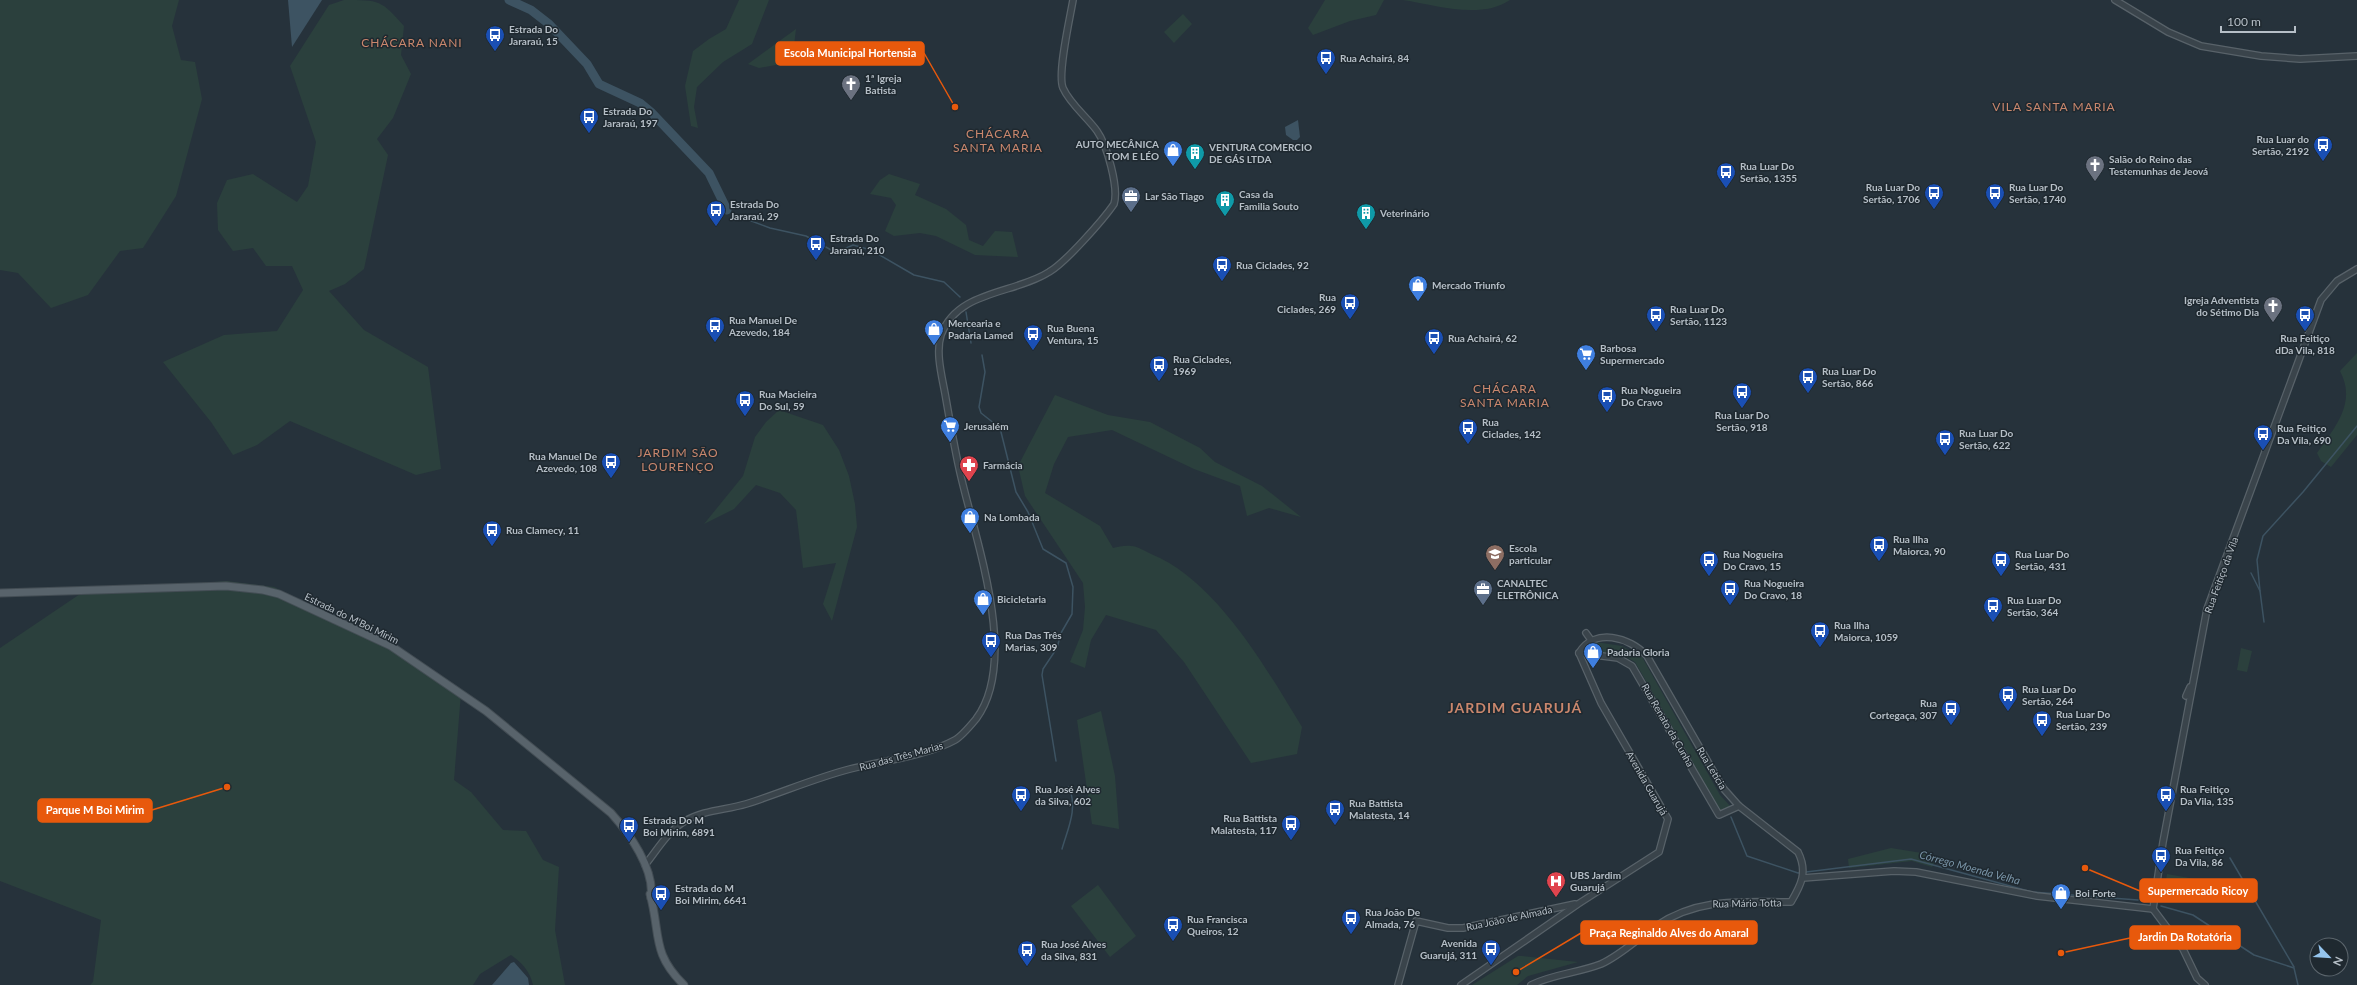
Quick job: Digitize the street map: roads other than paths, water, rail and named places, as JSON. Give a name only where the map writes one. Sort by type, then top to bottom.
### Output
[{"type":"main road","name":"Estrada do M'Boi Mirim","points":[[0,593],[226,586],[263,590],[279,594],[391,646],[471,700],[611,813],[624,826],[649,871],[651,898],[657,937],[663,959],[669,971],[684,985]]},
{"type":"street","name":"Rua das Três Marias","points":[[644,863],[673,830],[695,816],[747,804],[824,777],[909,756],[957,740],[979,714],[990,689],[994,670],[992,613],[959,468],[940,358],[941,336],[956,313],[964,306],[993,292],[1024,285],[1051,271],[1110,210],[1116,197],[1114,180],[1098,133],[1062,87],[1062,68],[1073,0]]},
{"type":"street","points":[[2115,0],[2168,32],[2201,46],[2261,56],[2292,58],[2357,56]]},
{"type":"street","name":"Rua Feitiço da Vila","points":[[2153,909],[2163,842],[2207,608],[2265,455],[2321,300],[2330,288],[2357,269]]},
{"type":"street","points":[[1579,653],[1583,646],[1591,640],[1586,632]]},
{"type":"street","name":"Rua Letícia","points":[[1591,640],[1612,639],[1632,642],[1647,656],[1723,788],[1739,806],[1798,852],[1802,861],[1803,878]]},
{"type":"street","name":"Rua Renato da Cunha","points":[[1579,653],[1618,658],[1626,662],[1638,672],[1719,815],[1739,806]]},
{"type":"street","name":"Avenida Guarujá","points":[[1461,985],[1560,916],[1659,852],[1668,819],[1601,703],[1579,653]]},
{"type":"street","points":[[2186,696],[2194,677]]},
{"type":"street","points":[[1803,878],[1894,871],[1916,872],[2037,896],[2153,909],[2183,949],[2197,978],[2205,985]]},
{"type":"street","name":"Rua Mário Totta","points":[[1531,985],[1541,980],[1601,964],[1615,956],[1657,925],[1678,914],[1704,904],[1720,902],[1791,902],[1803,878]]},
{"type":"street","name":"Rua João de Almada","points":[[1398,985],[1416,921],[1448,928],[1462,928],[1557,907],[1578,904]]},
{"type":"street","points":[[1557,907],[1560,916]]},
{"type":"water","points":[[288,0],[322,0],[292,47]]},
{"type":"water","points":[[1298,120],[1300,137],[1297,140],[1293,140],[1286,135],[1285,127]]},
{"type":"water","points":[[514,962],[528,978],[529,985],[492,985],[511,963]]},
{"type":"waterway","points":[[509,0],[531,10],[549,24],[587,64],[599,84],[640,103],[652,113],[709,173],[727,210]]},
{"type":"waterway","points":[[738,216],[770,228],[806,236],[833,251],[840,251],[853,245],[871,250],[914,275],[944,282],[960,297]]},
{"type":"waterway","points":[[966,312],[971,343]]},
{"type":"waterway","points":[[982,355],[985,372],[979,407],[981,413],[1000,428],[1016,492],[1028,512],[1043,549],[1066,563],[1073,587],[1072,614],[1061,633],[1057,648],[1043,669],[1042,675],[1056,761]]},
{"type":"waterway","points":[[2260,591],[2257,560],[2263,536],[2303,492],[2357,426]]},
{"type":"waterway","name":"Córrego Moenda Velha","points":[[2251,573],[2260,591],[2264,622]]},
{"type":"waterway","points":[[1062,849],[1071,818],[1073,803],[1069,787]]},
{"type":"waterway","name":"Córrego Moenda Velha","points":[[1731,817],[1747,856],[1798,873],[1911,859],[2032,892],[2138,900]]},
{"type":"waterway","name":"Córrego Moenda Velha","points":[[2230,858],[2294,967]]},
{"type":"waterway","name":"Córrego Moenda Velha","points":[[2161,906],[2193,915],[2254,955],[2294,968],[2298,985]]},
{"type":"place","name":"Estrada Do Jararaú, 15","points":[[495,52]]},
{"type":"place","name":"Rua Achairá, 84","points":[[1326,75]]},
{"type":"place","name":"1ª Igreja Batista","points":[[851,101]]},
{"type":"place","name":"Escola Municipal Hortensia","points":[[955,107]]},
{"type":"place","name":"Estrada Do Jararaú, 197","points":[[589,134]]},
{"type":"place","name":"Rua Luar do Sertão, 2192","points":[[2323,162]]},
{"type":"place","name":"AUTO MECÂNICA TOM E LÉO","points":[[1173,167]]},
{"type":"place","name":"VENTURA COMERCIO DE GÁS LTDA","points":[[1195,170]]},
{"type":"place","name":"Salão do Reino das Testemunhas de Jeová","points":[[2095,182]]},
{"type":"place","name":"Rua Luar Do Sertão, 1355","points":[[1726,189]]},
{"type":"place","name":"Rua Luar Do Sertão, 1706","points":[[1934,210]]},
{"type":"place","name":"Rua Luar Do Sertão, 1740","points":[[1995,210]]},
{"type":"place","name":"Lar São Tiago","points":[[1131,213]]},
{"type":"place","name":"Casa da Familia Souto","points":[[1225,217]]},
{"type":"place","name":"Estrada Do Jararaú, 29","points":[[716,227]]},
{"type":"place","name":"Veterinário","points":[[1366,230]]},
{"type":"place","name":"Estrada Do Jararaú, 210","points":[[816,261]]},
{"type":"place","name":"Rua Ciclades, 92","points":[[1222,282]]},
{"type":"place","name":"Mercado Triunfo","points":[[1418,302]]},
{"type":"place","name":"Rua Ciclades, 269","points":[[1350,320]]},
{"type":"place","name":"Igreja Adventista do Sétimo Dia","points":[[2273,323]]},
{"type":"place","name":"Rua Luar Do Sertão, 1123","points":[[1656,332]]},
{"type":"place","name":"Rua Feitiço dDa Vila, 818","points":[[2305,332]]},
{"type":"place","name":"Rua Manuel De Azevedo, 184","points":[[715,343]]},
{"type":"place","name":"Mercearia e Padaria Lamed","points":[[934,346]]},
{"type":"place","name":"Rua Buena Ventura, 15","points":[[1033,351]]},
{"type":"place","name":"Rua Achairá, 62","points":[[1434,355]]},
{"type":"place","name":"Barbosa Supermercado","points":[[1586,371]]},
{"type":"place","name":"Rua Ciclades, 1969","points":[[1159,382]]},
{"type":"place","name":"Rua Luar Do Sertão, 866","points":[[1808,394]]},
{"type":"place","name":"Rua Luar Do Sertão, 918","points":[[1742,409]]},
{"type":"place","name":"Rua Nogueira Do Cravo","points":[[1607,413]]},
{"type":"place","name":"Rua Macieira Do Sul, 59","points":[[745,417]]},
{"type":"place","name":"Jerusalém","points":[[950,443]]},
{"type":"place","name":"Rua Ciclades, 142","points":[[1468,445]]},
{"type":"place","name":"Rua Feitiço Da Vila, 690","points":[[2263,451]]},
{"type":"place","name":"Rua Luar Do Sertão, 622","points":[[1945,456]]},
{"type":"place","name":"Rua Manuel De Azevedo, 108","points":[[611,479]]},
{"type":"place","name":"Farmácia","points":[[969,482]]},
{"type":"place","name":"Na Lombada","points":[[970,534]]},
{"type":"place","name":"Rua Clamecy, 11","points":[[492,547]]},
{"type":"place","name":"Rua Ilha Maiorca, 90","points":[[1879,562]]},
{"type":"place","name":"Escola particular","points":[[1495,571]]},
{"type":"place","name":"Rua Nogueira Do Cravo, 15","points":[[1709,577]]},
{"type":"place","name":"Rua Luar Do Sertão, 431","points":[[2001,577]]},
{"type":"place","name":"CANALTEC ELETRÔNICA","points":[[1483,606]]},
{"type":"place","name":"Rua Nogueira Do Cravo, 18","points":[[1730,606]]},
{"type":"place","name":"Bicicletaria","points":[[983,616]]},
{"type":"place","name":"Rua Luar Do Sertão, 364","points":[[1993,623]]},
{"type":"place","name":"Rua Ilha Maiorca, 1059","points":[[1820,648]]},
{"type":"place","name":"Rua Das Três Marias, 309","points":[[991,658]]},
{"type":"place","name":"Padaria Gloria","points":[[1593,669]]},
{"type":"place","name":"Rua Luar Do Sertão, 264","points":[[2008,712]]},
{"type":"place","name":"Rua Cortegaça, 307","points":[[1951,726]]},
{"type":"place","name":"Rua Luar Do Sertão, 239","points":[[2042,737]]},
{"type":"place","name":"Parque M Boi Mirim","points":[[227,787]]},
{"type":"place","name":"Rua José Alves da Silva, 602","points":[[1021,812]]},
{"type":"place","name":"Rua Feitiço Da Vila, 135","points":[[2166,812]]},
{"type":"place","name":"Rua Battista Malatesta, 14","points":[[1335,826]]},
{"type":"place","name":"Rua Battista Malatesta, 117","points":[[1291,841]]},
{"type":"place","name":"Estrada Do M Boi Mirim, 6891","points":[[629,843]]},
{"type":"place","name":"Supermercado Ricoy","points":[[2085,868]]},
{"type":"place","name":"Rua Feitiço Da Vila, 86","points":[[2161,873]]},
{"type":"place","name":"UBS Jardim Guarujá","points":[[1556,898]]},
{"type":"place","name":"Boi Forte","points":[[2061,910]]},
{"type":"place","name":"Estrada do M Boi Mirim, 6641","points":[[661,911]]},
{"type":"place","name":"Rua João De Almada, 76","points":[[1351,935]]},
{"type":"place","name":"Rua Francisca Queiros, 12","points":[[1173,942]]},
{"type":"place","name":"Jardin Da Rotatória","points":[[2061,953]]},
{"type":"place","name":"Avenida Guarujá, 311","points":[[1491,966]]},
{"type":"place","name":"Rua José Alves da Silva, 831","points":[[1027,967]]},
{"type":"place","name":"Praça Reginaldo Alves do Amaral","points":[[1516,972]]},
{"type":"district","name":"CHÁCARA NANI","points":[[412,42]]},
{"type":"district","name":"VILA SANTA MARIA","points":[[2054,106]]},
{"type":"district","name":"CHÁCARA SANTA MARIA","points":[[998,140]]},
{"type":"district","name":"CHÁCARA SANTA MARIA","points":[[1505,395]]},
{"type":"district","name":"JARDIM SÃO LOURENÇO","points":[[678,459]]},
{"type":"district","name":"JARDIM GUARUJÁ","points":[[1515,707]]}]
